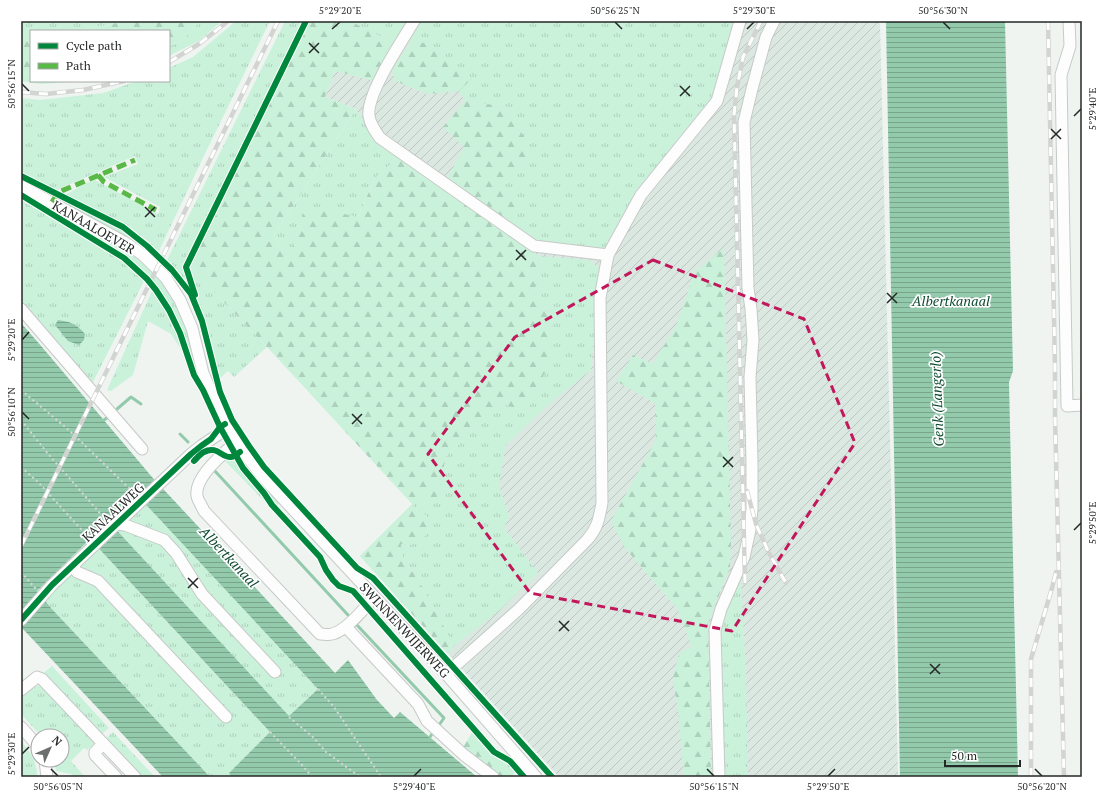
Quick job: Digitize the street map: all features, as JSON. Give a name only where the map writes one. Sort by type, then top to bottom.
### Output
[{"type":"street","points":[[414,21],[380,80],[371,101],[369,115],[373,128],[380,138],[534,246],[608,255]]},
{"type":"street","points":[[446,674],[530,598],[587,540],[593,533],[599,520],[602,503],[600,298],[608,255],[641,195],[717,101],[740,21]]},
{"type":"street","points":[[719,777],[715,630],[721,609],[744,557],[750,530],[752,509],[750,377],[753,340],[748,288],[744,122],[766,37],[774,21]]},
{"type":"street","points":[[1069,21],[1070,46],[1060,75],[1067,406],[1082,405]]},
{"type":"street","name":"KANAALOEVER","points":[[21,186],[126,243],[143,255],[166,278],[180,300],[192,328],[203,373],[210,392],[228,428]]},
{"type":"street","points":[[21,309],[142,449]]},
{"type":"street","name":"SWINNENWIJERWEG","points":[[228,428],[236,442],[262,476],[446,674],[536,777]]},
{"type":"street","name":"KANAALWEG","points":[[21,620],[52,585],[113,523],[201,446],[228,428]]},
{"type":"street","points":[[236,442],[206,470],[198,485],[197,496],[204,511],[320,634],[332,634],[343,630],[374,597]]},
{"type":"street","points":[[113,523],[124,525],[164,540],[176,553],[202,594],[275,672]]},
{"type":"street","points":[[72,566],[78,572],[98,581],[226,718]]},
{"type":"street","points":[[346,627],[418,704],[427,721],[464,755],[493,777]]},
{"type":"street","points":[[21,690],[37,677],[42,679],[135,777]]},
{"type":"street","points":[[21,727],[30,737]]},
{"type":"street","points":[[104,744],[95,752],[95,755],[116,777]]},
{"type":"path","points":[[21,390],[70,431],[137,495]]},
{"type":"path","points":[[21,420],[48,455],[113,523]]},
{"type":"path","points":[[21,467],[38,482],[90,539]]},
{"type":"path","points":[[21,572],[37,590]]},
{"type":"path","points":[[318,689],[334,706],[382,777]]},
{"type":"path","points":[[289,717],[314,738],[326,752],[360,777]]},
{"type":"path","points":[[270,732],[312,777]]},
{"type":"highlighted area","points":[[653,260],[804,319],[855,443],[732,631],[530,593],[428,454],[515,337]]},
{"type":"shaded area","points":[[350,21],[880,21],[898,777],[559,777],[360,556],[412,505],[375,178],[356,109],[325,97],[335,70],[396,45]]},
{"type":"green space","points":[[21,21],[127,21],[81,30],[30,30],[30,41],[21,39]]},
{"type":"green space","points":[[127,21],[200,21],[182,41],[170,46],[170,30],[81,30]]},
{"type":"green space","points":[[200,21],[222,21],[199,41],[170,56],[170,46],[182,41]]},
{"type":"green space","points":[[235,21],[270,21],[158,253],[124,225],[64,196],[84,184],[95,180],[158,214],[160,207],[104,177],[138,164],[135,156],[54,191],[21,175],[21,98],[40,100],[103,93],[134,82],[170,82],[170,68],[193,57]]},
{"type":"green space","points":[[285,21],[304,21],[229,188],[209,228],[190,250],[190,267],[267,347],[234,377],[228,371],[218,380],[199,309],[191,291],[180,276],[166,262]]},
{"type":"green space","points":[[304,21],[350,21],[396,44],[374,81],[335,71],[325,97],[356,109],[274,235],[288,261],[306,206],[358,217],[375,178],[399,157],[492,219],[539,256],[534,295],[553,317],[550,361],[527,412],[503,404],[446,456],[437,499],[426,500],[412,505],[426,515],[433,526],[425,536],[411,545],[401,544],[402,555],[424,590],[454,646],[448,654],[360,556],[412,504],[267,347],[190,267],[190,250],[209,228],[229,188]]},
{"type":"green space","points":[[350,21],[733,21],[712,97],[639,192],[607,252],[535,243],[499,218],[502,187],[533,154],[508,107],[465,101],[459,91],[472,78],[412,41],[396,44]]},
{"type":"green space","points":[[21,39],[30,41],[30,74],[21,73]]},
{"type":"green space","points":[[412,41],[431,44],[472,78],[459,91],[427,94],[395,81],[392,69]]},
{"type":"green space","points":[[21,73],[30,74],[30,82],[70,82],[41,84],[21,81]]},
{"type":"green space","points":[[465,101],[508,107],[533,154],[502,187],[515,207],[499,218],[447,179],[464,147],[443,127]]},
{"type":"green space","points":[[356,109],[381,146],[399,157],[375,178],[358,217],[288,262],[274,235]]},
{"type":"green space","points":[[21,192],[117,244],[148,267],[161,280],[184,320],[203,385],[188,354],[190,352],[179,327],[158,290],[141,269],[131,259],[113,247],[112,248]]},
{"type":"green space","points":[[21,198],[113,252],[145,279],[92,384],[56,340],[21,305]]},
{"type":"green space","points":[[62,199],[120,228],[155,258],[154,260],[60,202]]},
{"type":"green space","points":[[724,247],[731,545],[730,567],[708,623],[711,777],[684,777],[678,710],[673,679],[679,653],[692,647],[678,610],[625,548],[611,521],[656,440],[655,403],[616,381],[633,355],[653,364],[677,324],[694,273]]},
{"type":"green space","points":[[539,256],[589,260],[600,269],[591,370],[548,405],[506,445],[499,485],[509,517],[504,528],[538,573],[501,609],[454,646],[424,590],[402,555],[401,544],[411,545],[426,515],[412,505],[437,498],[446,456],[503,404],[528,412],[553,317],[534,295]]},
{"type":"green space","points":[[152,291],[165,310],[184,354],[171,334],[148,321],[133,375],[111,391],[107,390]]},
{"type":"green space","points":[[239,456],[249,470],[279,503],[276,507],[262,487],[244,467],[238,457]]},
{"type":"green space","points":[[225,457],[237,461],[243,471],[265,496],[269,506],[223,459]]},
{"type":"green space","points":[[137,495],[318,689],[289,717],[108,522]]},
{"type":"green space","points":[[90,539],[270,732],[229,773],[232,777],[210,777],[51,608],[37,591]]},
{"type":"green space","points":[[741,582],[746,674],[748,777],[724,777],[719,630],[729,600]]},
{"type":"green space","points":[[52,666],[109,728],[101,735],[41,675]]},
{"type":"green space","points":[[41,686],[48,690],[94,739],[94,744],[87,750],[84,748],[71,761],[85,777],[76,777],[71,774],[56,771],[55,768],[70,768],[70,728],[34,728],[21,714],[21,694],[28,688]]},
{"type":"green space","points":[[473,731],[494,756],[510,764],[516,771],[511,777],[501,777],[463,747]]},
{"type":"green space","points":[[113,732],[155,777],[141,777],[105,739]]},
{"type":"green space","points":[[21,741],[30,754],[30,768],[36,768],[37,777],[21,777]]},
{"type":"water","name":"Albertkanaal","points":[[886,21],[1005,21],[1013,371],[1009,382],[1018,777],[900,777]]},
{"type":"water","points":[[58,320],[70,323],[79,328],[85,334],[84,340],[79,345],[68,341],[55,325]]},
{"type":"water","name":"Albertkanaal","points":[[21,323],[152,477],[335,673],[348,660],[377,700],[394,718],[400,712],[477,777],[232,777],[229,773],[270,732],[90,539],[37,591],[51,608],[210,777],[163,777],[21,627]],"holes":[[[137,495],[318,689],[289,716],[109,522]]]},
{"type":"waterway","points":[[117,409],[131,397],[141,404]]},
{"type":"waterway","points":[[104,420],[108,417]]},
{"type":"waterway","points":[[180,434],[188,442]]},
{"type":"waterway","points":[[214,470],[348,615]]},
{"type":"waterway","points":[[356,624],[444,718],[439,725]]},
{"type":"railway","points":[[170,61],[199,44],[228,21]]},
{"type":"railway","points":[[21,546],[278,21]]},
{"type":"railway","points":[[745,583],[734,115],[737,87],[743,57],[761,21]]},
{"type":"railway","points":[[1048,21],[1055,416],[1064,777]]},
{"type":"railway","points":[[21,92],[46,94],[83,90],[119,82]]},
{"type":"railway","points":[[747,491],[756,524],[769,553],[786,583]]},
{"type":"railway","points":[[1031,777],[1031,659],[1056,572]]},
{"type":"marked path","points":[[52,202],[59,192],[135,160]]},
{"type":"marked path","points":[[98,175],[104,182],[156,210]]},
{"type":"cycle path","points":[[195,295],[186,267],[306,21]]},
{"type":"cycle path","points":[[21,176],[123,227],[147,246],[172,270],[191,294],[202,321],[220,392],[232,420],[264,467],[357,568],[373,578],[552,777]]},
{"type":"cycle path","points":[[21,195],[124,258],[147,279],[169,310],[180,333],[194,375],[203,390],[220,427],[243,468],[272,505],[320,557],[333,580],[339,586],[353,591],[494,752],[510,761],[524,777]]},
{"type":"cycle path","points":[[21,620],[52,585],[191,454],[211,439],[220,427],[225,424]]},
{"type":"cycle path","points":[[194,461],[201,454],[209,450],[216,451],[228,457],[234,456],[240,452]]},
{"type":"water label","name":"Genk (Langerlo)","points":[[937,399]]}]
